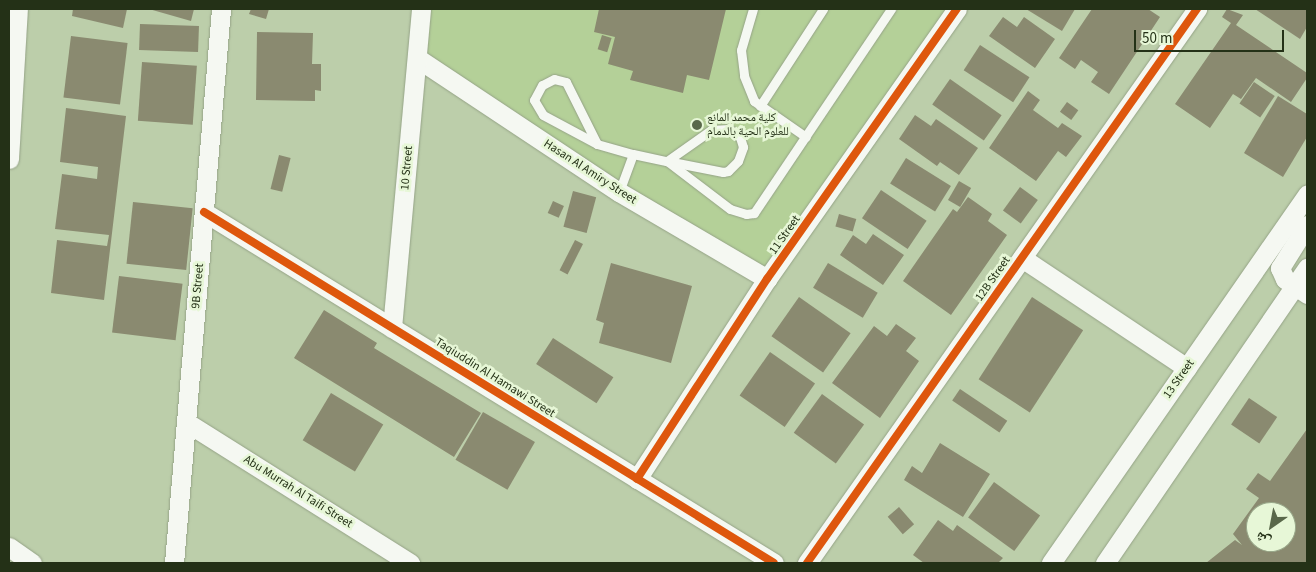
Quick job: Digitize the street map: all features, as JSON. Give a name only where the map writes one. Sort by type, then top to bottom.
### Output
[{"type":"street","points":[[9,159],[18,9]]},
{"type":"street","name":"9B Street","points":[[174,563],[221,9]]},
{"type":"street","name":"10 Street","points":[[392,328],[421,9]]},
{"type":"street","name":"11 Street","points":[[637,479],[767,279],[957,9]]},
{"type":"street","name":"12B Street","points":[[807,563],[1197,9]]},
{"type":"street","name":"Hasan Al Amiry Street","points":[[417,58],[619,192],[767,279]]},
{"type":"street","name":"13 Street","points":[[1051,563],[1307,194]]},
{"type":"street","name":"Taqiuddin Al Hamawi Street","points":[[204,212],[774,563]]},
{"type":"street","points":[[1301,290],[1281,275],[1280,268],[1307,225]]},
{"type":"street","points":[[1022,258],[1187,368]]},
{"type":"street","points":[[1105,563],[1301,290],[1307,268]]},
{"type":"street","name":"Abu Murrah Al Taifi Street","points":[[186,422],[410,563]]},
{"type":"street","points":[[9,547],[32,563]]},
{"type":"lane","points":[[753,9],[741,50],[744,76],[754,101],[806,137]]},
{"type":"lane","points":[[760,106],[823,9]]},
{"type":"lane","points":[[667,161],[730,209],[746,214],[754,213],[891,9]]},
{"type":"lane","points":[[596,144],[566,82],[554,79],[542,85],[534,100],[542,115],[596,144],[667,161],[728,171],[742,155],[743,143],[729,129],[711,130],[667,161]]},
{"type":"lane","points":[[619,192],[633,154]]},
{"type":"shaded area","name":"كلية محمد المانع للعلوم الحية بالدمام","points":[[421,9],[957,9],[767,279],[417,58]]},
{"type":"building","points":[[73,9],[127,9],[123,28],[72,16]]},
{"type":"building","points":[[149,9],[194,9],[191,21]]},
{"type":"building","points":[[251,9],[269,9],[266,19],[249,14]]},
{"type":"building","points":[[599,9],[726,9],[709,80],[687,75],[683,93],[630,80],[633,71],[608,64],[615,37],[594,32]]},
{"type":"building","points":[[1026,9],[1075,9],[1062,31]]},
{"type":"building","points":[[1092,9],[1148,9],[1160,17],[1109,94],[1091,82],[1098,72],[1081,60],[1075,69],[1059,58]]},
{"type":"building","points":[[1227,9],[1243,15],[1236,25],[1307,73],[1307,78],[1291,102],[1256,78],[1241,99],[1233,94],[1210,128],[1175,104],[1231,23],[1222,17]]},
{"type":"building","points":[[1255,9],[1307,9],[1307,27],[1300,39]]},
{"type":"building","points":[[1003,17],[1017,27],[1024,17],[1055,39],[1035,68],[989,36]]},
{"type":"building","points":[[140,24],[199,26],[198,52],[139,50]]},
{"type":"building","points":[[257,32],[313,33],[312,64],[321,64],[321,91],[315,90],[315,101],[256,100]]},
{"type":"building","points":[[602,35],[612,38],[607,52],[598,49]]},
{"type":"building","points":[[71,36],[128,43],[120,104],[63,98]]},
{"type":"building","points":[[980,45],[1029,77],[1013,102],[964,70]]},
{"type":"building","points":[[142,62],[197,66],[193,125],[138,121]]},
{"type":"building","points":[[950,79],[1002,115],[984,141],[932,104]]},
{"type":"building","points":[[1254,82],[1275,96],[1260,118],[1239,104]]},
{"type":"building","points":[[1028,91],[1040,100],[1033,110],[1058,128],[1062,123],[1082,136],[1066,157],[1058,151],[1036,181],[989,148]]},
{"type":"building","points":[[1278,96],[1307,114],[1307,137],[1283,177],[1244,153]]},
{"type":"building","points":[[1067,102],[1078,110],[1071,120],[1060,112]]},
{"type":"building","points":[[66,108],[126,116],[104,300],[51,293],[57,240],[107,246],[109,235],[55,229],[62,174],[97,179],[98,167],[60,162]]},
{"type":"building","points":[[915,115],[931,126],[936,119],[978,148],[959,175],[940,162],[937,166],[899,139]]},
{"type":"building","points":[[279,155],[291,158],[282,192],[271,189]]},
{"type":"building","points":[[906,158],[951,186],[935,212],[890,183]]},
{"type":"building","points":[[959,181],[971,188],[960,207],[948,200]]},
{"type":"building","points":[[1020,187],[1038,200],[1021,223],[1003,210]]},
{"type":"building","points":[[881,190],[927,221],[908,249],[862,218]]},
{"type":"building","points":[[573,191],[596,197],[587,233],[563,227]]},
{"type":"building","points":[[968,197],[992,214],[988,221],[1007,235],[951,315],[903,281],[953,209],[957,212]]},
{"type":"building","points":[[553,201],[564,206],[559,218],[548,213]]},
{"type":"building","points":[[133,202],[193,208],[186,270],[127,264]]},
{"type":"building","points":[[839,214],[856,219],[853,231],[835,226]]},
{"type":"building","points":[[873,234],[904,255],[883,285],[840,255],[853,235],[866,244]]},
{"type":"building","points":[[575,240],[583,244],[568,274],[560,270]]},
{"type":"building","points":[[611,263],[692,286],[671,363],[599,343],[604,323],[596,320]]},
{"type":"building","points":[[828,263],[878,293],[863,318],[813,288]]},
{"type":"building","points":[[119,276],[183,284],[176,340],[112,333]]},
{"type":"building","points":[[799,297],[851,333],[823,372],[771,336]]},
{"type":"building","points":[[1032,297],[1083,330],[1030,412],[979,379]]},
{"type":"building","points":[[324,310],[377,343],[374,348],[481,413],[454,457],[294,358]]},
{"type":"building","points":[[896,324],[916,338],[906,351],[919,361],[880,418],[832,383],[874,326],[887,336]]},
{"type":"building","points":[[553,338],[613,377],[597,403],[536,364]]},
{"type":"building","points":[[770,352],[815,384],[785,427],[740,395]]},
{"type":"building","points":[[960,389],[1007,421],[999,432],[952,401]]},
{"type":"building","points":[[331,393],[383,424],[355,472],[303,440]]},
{"type":"building","points":[[822,394],[864,425],[836,463],[794,433]]},
{"type":"building","points":[[1249,398],[1277,417],[1259,444],[1231,425]]},
{"type":"building","points":[[483,412],[535,442],[507,490],[456,460]]},
{"type":"building","points":[[1307,429],[1307,563],[1206,563],[1235,540],[1242,545],[1233,534],[1246,516],[1246,552],[1296,552],[1296,502],[1256,502],[1259,498],[1246,489],[1258,473],[1270,481]]},
{"type":"building","points":[[940,443],[990,474],[963,517],[904,480],[912,466],[922,473]]},
{"type":"building","points":[[994,482],[1040,516],[1014,551],[968,518]]},
{"type":"building","points":[[899,507],[914,524],[903,534],[888,517]]},
{"type":"building","points":[[938,520],[953,531],[957,525],[1003,558],[998,563],[924,563],[913,555]]},
{"type":"cycle path","points":[[637,479],[767,279],[957,9]]},
{"type":"cycle path","points":[[807,563],[1197,9]]},
{"type":"cycle path","points":[[204,212],[774,563]]},
{"type":"place","name":"كلية محمد المانع للعلوم الحية بالدمام","points":[[697,125]]}]
